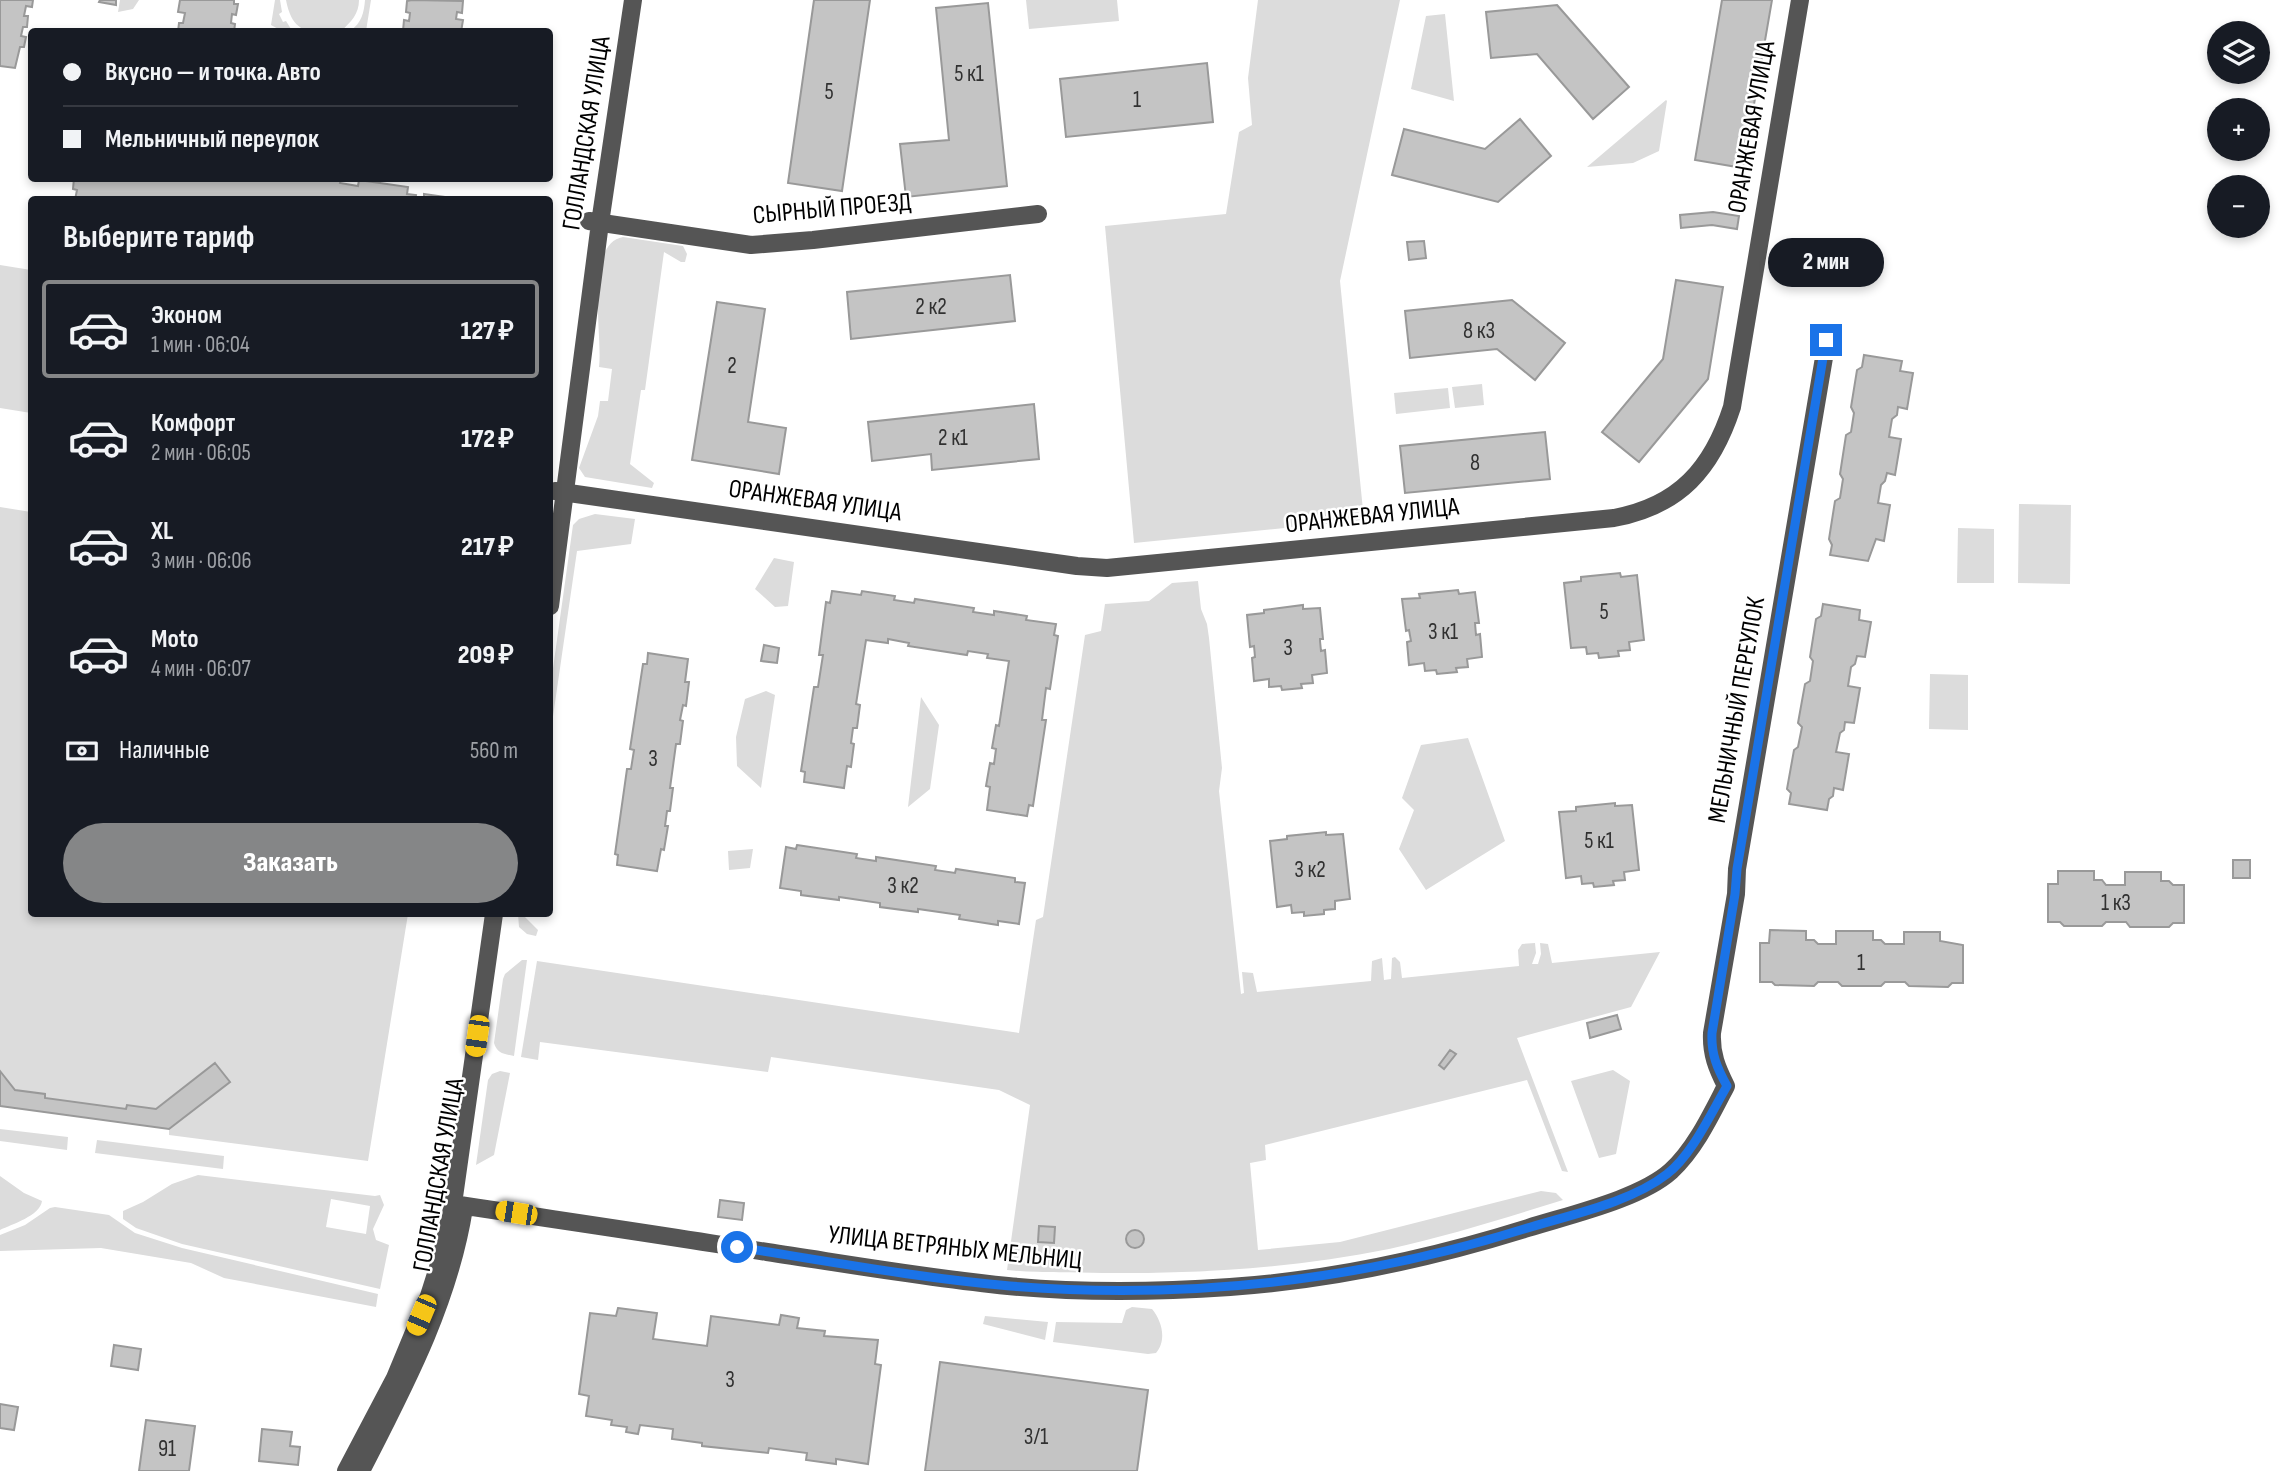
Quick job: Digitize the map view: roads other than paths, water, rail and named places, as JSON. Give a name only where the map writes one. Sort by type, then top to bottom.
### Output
[{"type":"street","name":"ГОЛЛАНДСКАЯ УЛИЦА","points":[[553,572],[560,491],[622,0]]},
{"type":"street","name":"ГОЛЛАНДСКАЯ УЛИЦА","points":[[594,222],[634,0]]},
{"type":"street","name":"ОРАНЖЕВАЯ УЛИЦА","points":[[560,491],[1077,566],[1107,568],[1614,518],[1665,502],[1694,476],[1710,457],[1732,408],[1800,0]]},
{"type":"street","name":"СЫРНЫЙ ПРОЕЗД","points":[[594,222],[751,244],[803,241],[1038,214]]},
{"type":"street","name":"МЕЛЬНИЧНЫЙ ПЕРЕУЛОК","points":[[1727,1086],[1715,1065],[1712,1033],[1826,340]]},
{"type":"street","name":"ГОЛЛАНДСКАЯ УЛИЦА","points":[[553,518],[560,491]]},
{"type":"street","name":"ГОЛЛАНДСКАЯ УЛИЦА","points":[[361,1471],[407,1382],[443,1297],[456,1251],[459,1205],[494,917]]},
{"type":"street","name":"ГОЛЛАНДСКАЯ УЛИЦА","points":[[346,1471],[395,1378],[429,1296],[459,1205],[506,917]]},
{"type":"street","name":"УЛИЦА ВЕТРЯНЫХ МЕЛЬНИЦ","points":[[459,1205],[1007,1286],[1114,1290],[1233,1287],[1403,1262],[1475,1245],[1639,1190],[1670,1173],[1683,1158],[1727,1086]]}]
